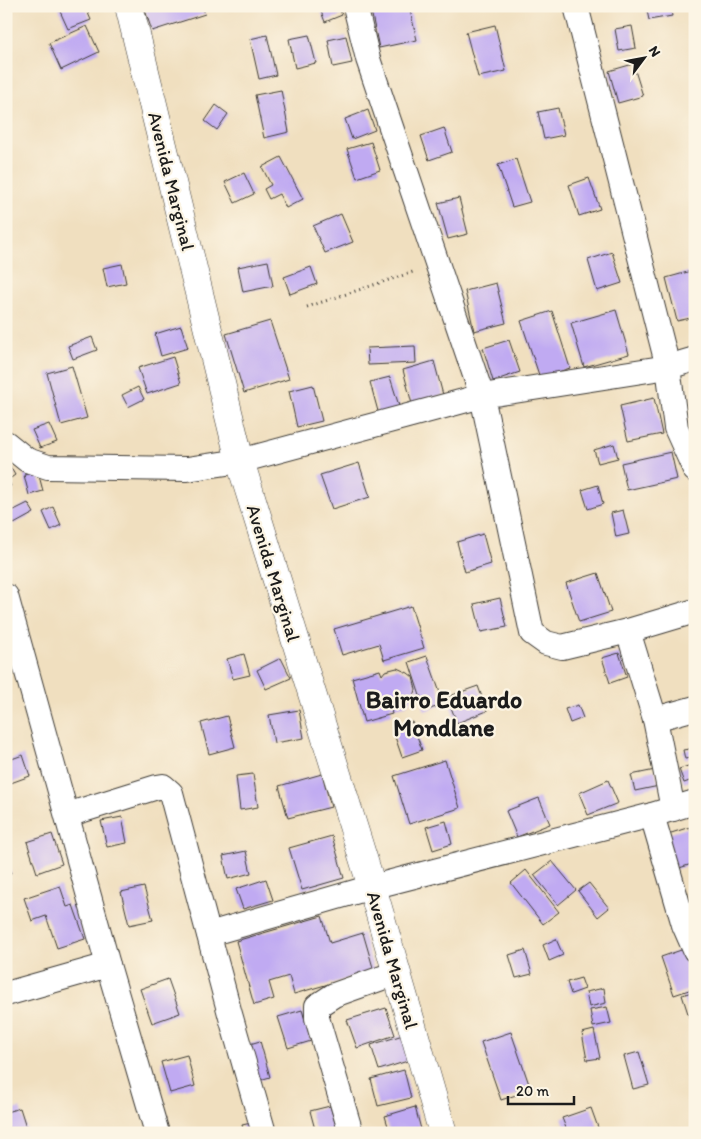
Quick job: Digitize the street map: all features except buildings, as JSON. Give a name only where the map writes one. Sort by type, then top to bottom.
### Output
[{"type":"street","name":"Avenida Marginal","points":[[129,6],[240,461],[372,887],[443,1133]]},
{"type":"street","points":[[355,6],[368,59],[482,396],[532,633],[546,643],[562,646],[628,632],[695,611]]},
{"type":"street","points":[[576,6],[668,366],[676,428],[695,470]]},
{"type":"street","points":[[6,444],[27,460],[48,467],[186,469],[240,461],[482,396],[668,366],[695,359]]},
{"type":"street","points":[[6,596],[108,965],[157,1133]]},
{"type":"street","points":[[628,632],[655,719],[673,809],[684,925],[695,950]]},
{"type":"street","points":[[655,719],[695,708]]},
{"type":"street","points":[[67,814],[164,786],[171,793],[264,1133]]},
{"type":"street","points":[[209,934],[372,887],[673,809]]},
{"type":"street","points":[[6,994],[108,965]]},
{"type":"street","points":[[351,1133],[317,1018],[316,1006],[334,995],[396,973]]},
{"type":"path","points":[[306,307],[438,264]]},
{"type":"district","name":"Bairro Eduardo Mondlane","points":[[444,714]]}]
